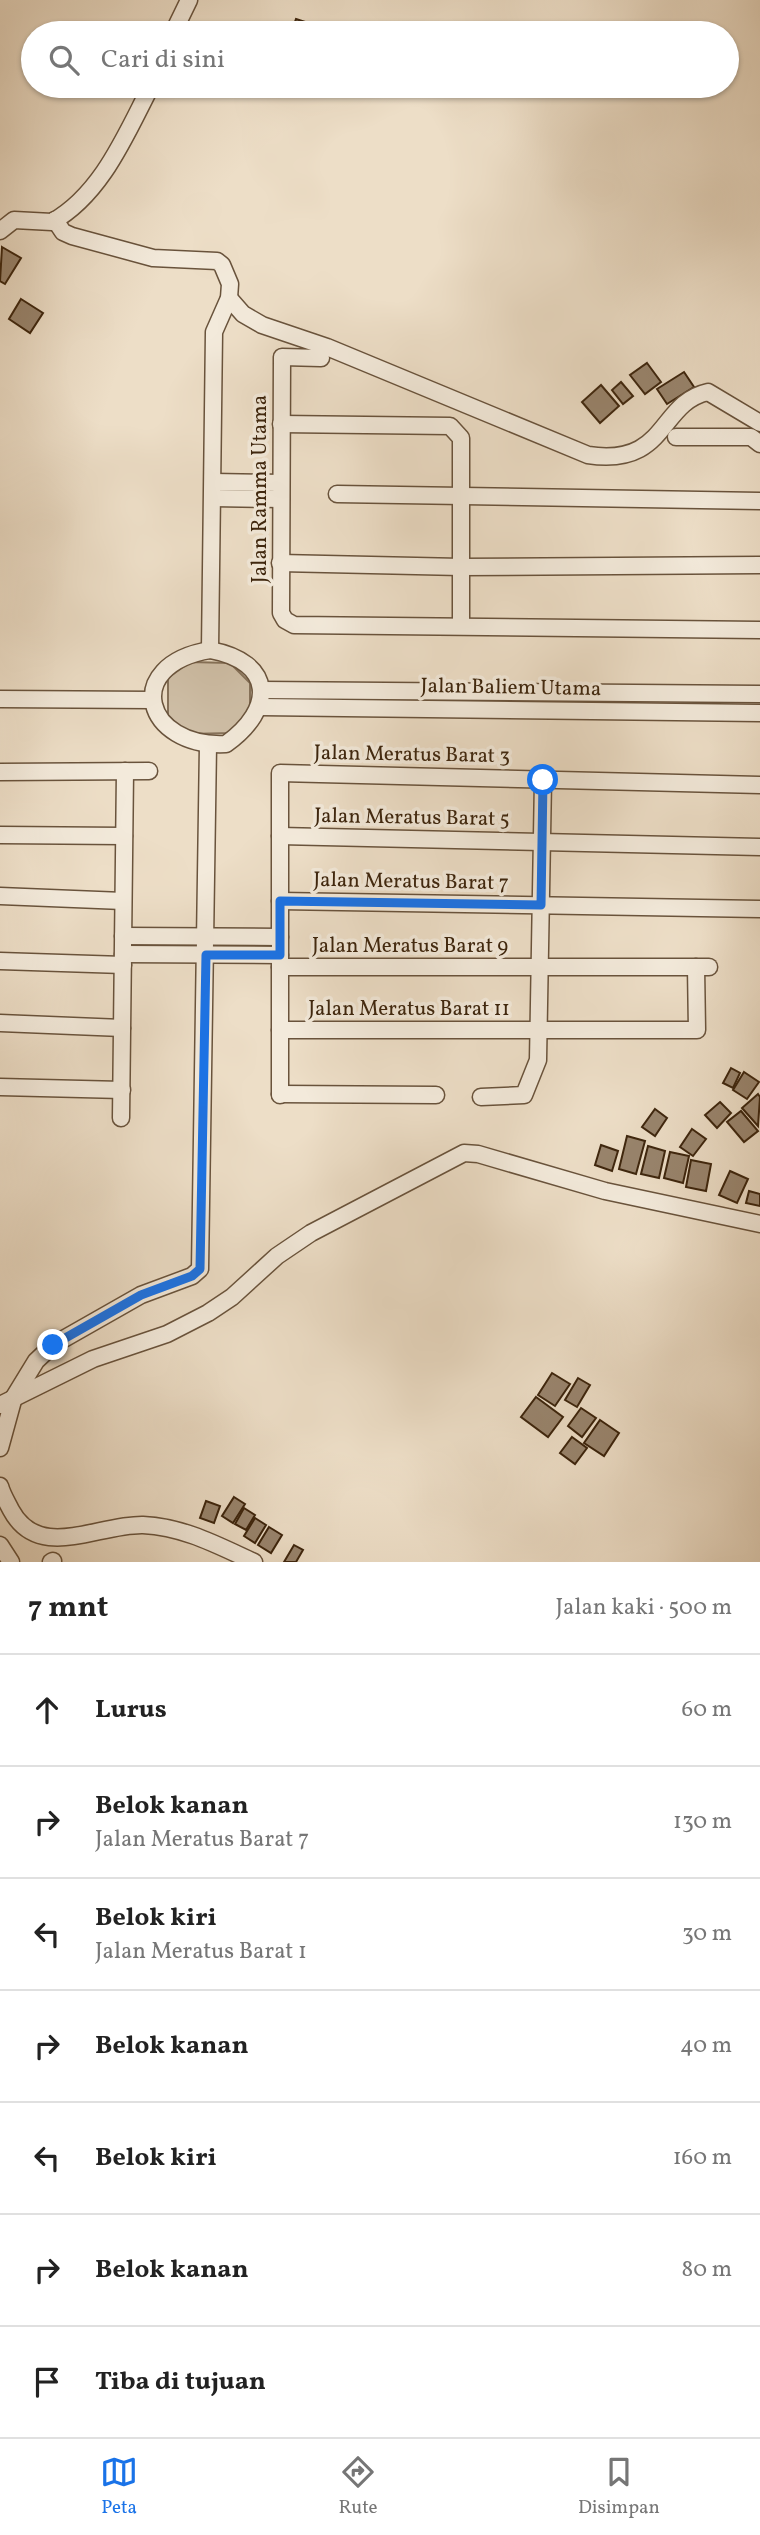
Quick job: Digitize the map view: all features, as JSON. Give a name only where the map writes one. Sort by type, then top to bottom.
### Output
[{"type":"street","points":[[179,21],[189,0]]},
{"type":"street","points":[[0,231],[15,220],[29,219],[41,223],[55,220],[86,195],[99,179],[144,98]]},
{"type":"street","points":[[55,220],[63,232],[72,236],[153,258],[217,261],[227,275],[229,298],[214,332],[210,650]]},
{"type":"street","points":[[229,298],[243,314],[262,325],[327,348],[588,455],[608,458],[641,449],[686,405],[703,393],[717,395],[760,423]]},
{"type":"street","name":"Jalan Ramma Utama","points":[[321,358],[282,357],[280,563],[281,612],[285,620],[294,625],[461,625]]},
{"type":"street","points":[[281,424],[450,426],[461,438],[461,625],[760,630]]},
{"type":"street","points":[[676,437],[751,437],[760,444]]},
{"type":"street","points":[[213,490],[281,491]]},
{"type":"street","points":[[337,494],[760,501]]},
{"type":"street","points":[[280,563],[461,567],[760,565]]},
{"type":"street","points":[[210,650],[227,653],[256,674],[261,699],[253,721],[226,744],[208,745],[172,732],[158,716],[152,700],[155,683],[167,666],[184,654],[210,650]]},
{"type":"street","name":"Jalan Baliem Utama","points":[[261,699],[760,694]]},
{"type":"street","points":[[0,699],[152,700]]},
{"type":"street","name":"Jalan Baliem Utama","points":[[261,699],[760,713]]},
{"type":"street","points":[[0,1449],[7,1401],[53,1345],[141,1295],[192,1276],[200,1269],[208,745]]},
{"type":"street","points":[[121,1118],[125,771]]},
{"type":"street","points":[[0,772],[149,771]]},
{"type":"street","name":"Jalan Meratus Barat 3","points":[[280,836],[280,773],[760,785]]},
{"type":"street","points":[[481,1097],[524,1095],[538,1060],[543,780]]},
{"type":"street","points":[[0,835],[124,836]]},
{"type":"street","points":[[280,836],[280,1094],[436,1095]]},
{"type":"street","name":"Jalan Meratus Barat 5","points":[[280,836],[760,848]]},
{"type":"street","points":[[0,896],[123,901]]},
{"type":"street","name":"Jalan Meratus Barat 7","points":[[280,901],[760,909]]},
{"type":"street","points":[[123,936],[280,937]]},
{"type":"street","name":"Jalan Meratus Barat 9","points":[[0,961],[123,960],[206,955],[280,961],[540,967],[703,967],[696,1030]]},
{"type":"street","points":[[0,1023],[122,1028]]},
{"type":"street","name":"Jalan Meratus Barat 11","points":[[280,1030],[696,1030]]},
{"type":"street","points":[[0,1087],[122,1090]]},
{"type":"street","points":[[7,1401],[93,1359],[189,1323],[232,1297],[277,1256],[311,1233],[464,1153],[478,1154],[605,1191],[760,1224]]},
{"type":"street","points":[[0,1486],[21,1526],[42,1538],[68,1539],[125,1526],[159,1527],[201,1537],[254,1562]]},
{"type":"street","points":[[0,1545],[11,1562]]},
{"type":"shaded area","points":[[190,662],[230,663],[250,683],[250,714],[232,733],[188,734],[168,716],[168,678]]},
{"type":"building","points":[[2,247],[21,258],[5,284],[0,281]]},
{"type":"building","points":[[21,299],[43,313],[30,333],[9,319]]},
{"type":"building","points":[[647,363],[661,382],[645,394],[630,375]]},
{"type":"building","points":[[684,372],[694,387],[667,404],[657,389]]},
{"type":"building","points":[[621,382],[633,396],[623,404],[612,390]]},
{"type":"building","points":[[601,385],[619,406],[600,423],[582,402]]},
{"type":"building","points":[[731,1068],[740,1073],[733,1088],[723,1083]]},
{"type":"building","points":[[744,1072],[759,1082],[747,1099],[733,1090]]},
{"type":"building","points":[[758,1094],[760,1097],[758,1126],[742,1108]]},
{"type":"building","points":[[720,1102],[731,1113],[717,1128],[705,1115]]},
{"type":"building","points":[[655,1109],[667,1118],[655,1136],[642,1127]]},
{"type":"building","points":[[741,1111],[758,1131],[744,1142],[727,1122]]},
{"type":"building","points":[[692,1129],[706,1139],[693,1156],[680,1147]]},
{"type":"building","points":[[627,1136],[645,1141],[636,1174],[619,1169]]},
{"type":"building","points":[[601,1145],[618,1151],[612,1171],[595,1165]]},
{"type":"building","points":[[648,1146],[665,1151],[659,1178],[641,1174]]},
{"type":"building","points":[[670,1152],[689,1156],[683,1183],[664,1178]]},
{"type":"building","points":[[691,1160],[711,1164],[706,1191],[686,1187]]},
{"type":"building","points":[[730,1171],[748,1179],[737,1203],[719,1195]]},
{"type":"building","points":[[749,1191],[760,1194],[760,1206],[746,1203]]},
{"type":"building","points":[[552,1373],[570,1384],[555,1406],[538,1395]]},
{"type":"building","points":[[578,1378],[590,1385],[577,1407],[565,1400]]},
{"type":"building","points":[[536,1397],[563,1417],[548,1437],[521,1417]]},
{"type":"building","points":[[581,1408],[596,1418],[582,1437],[568,1426]]},
{"type":"building","points":[[600,1420],[619,1433],[604,1456],[584,1443]]},
{"type":"building","points":[[572,1437],[587,1448],[575,1464],[560,1453]]},
{"type":"building","points":[[234,1497],[245,1504],[233,1523],[222,1516]]},
{"type":"building","points":[[206,1501],[220,1506],[214,1523],[200,1518]]},
{"type":"building","points":[[244,1508],[255,1515],[246,1530],[235,1524]]},
{"type":"building","points":[[255,1518],[266,1525],[255,1543],[244,1536]]},
{"type":"building","points":[[269,1527],[282,1535],[271,1553],[258,1545]]},
{"type":"building","points":[[294,1545],[303,1550],[296,1562],[284,1562]]},
{"type":"route","points":[[53,1345],[141,1295],[192,1276],[200,1269],[206,955],[280,955],[280,901],[541,905],[543,780]]}]
